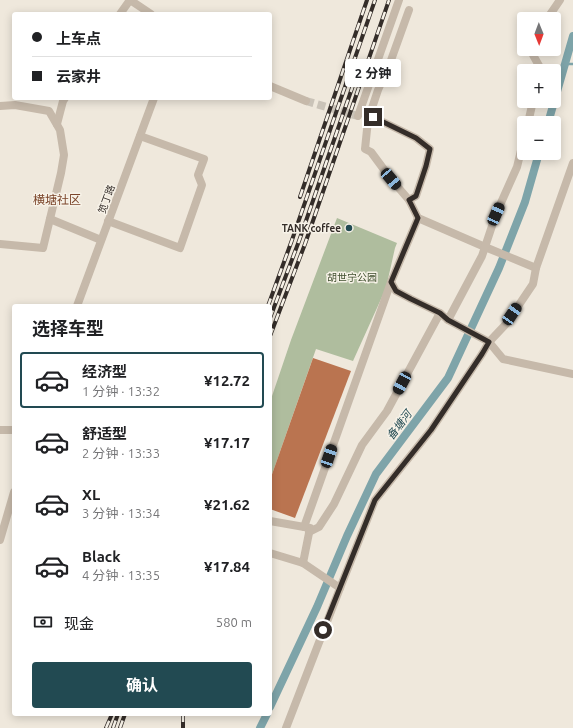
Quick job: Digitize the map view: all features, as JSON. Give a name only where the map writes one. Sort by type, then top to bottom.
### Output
[{"type":"street","points":[[121,12],[130,0],[148,12]]},
{"type":"street","points":[[358,116],[399,0]]},
{"type":"street","points":[[552,12],[560,0]]},
{"type":"street","points":[[409,10],[368,120],[365,149],[371,152],[409,200],[418,218],[536,268]]},
{"type":"street","points":[[272,87],[306,101]]},
{"type":"street","points":[[57,124],[64,100]]},
{"type":"street","name":"笕丁路","points":[[78,304],[153,100]]},
{"type":"street","points":[[0,106],[15,105],[49,111],[60,130],[64,155],[43,248],[0,244]]},
{"type":"street","points":[[373,117],[416,138],[430,149],[416,196],[409,200]]},
{"type":"street","points":[[108,221],[180,248],[202,185],[198,175],[204,159],[140,136]]},
{"type":"street","points":[[448,320],[482,256],[496,214],[519,160]]},
{"type":"street","points":[[286,728],[336,586],[375,500],[431,430],[482,354],[488,341],[506,324],[533,284],[536,268],[573,163]]},
{"type":"street","points":[[306,565],[307,529],[391,282],[418,218]]},
{"type":"street","points":[[50,219],[101,240]]},
{"type":"street","points":[[391,282],[396,291],[440,313],[448,320],[488,341],[503,359],[573,374]]},
{"type":"street","points":[[272,521],[307,529],[319,527],[334,504],[362,445],[387,411],[440,313]]},
{"type":"street","points":[[0,430],[12,430]]},
{"type":"street","points":[[0,540],[11,511]]},
{"type":"street","points":[[272,554],[306,565],[336,586]]},
{"type":"green space","name":"胡世宁公园","points":[[337,218],[397,243],[386,288],[353,361],[316,349],[272,474],[272,396],[291,340]]},
{"type":"building","points":[[313,358],[351,371],[295,518],[272,510],[272,474]]},
{"type":"waterway","name":"备塘河","points":[[550,116],[573,36]]},
{"type":"waterway","name":"备塘河","points":[[565,64],[573,64]]},
{"type":"waterway","name":"备塘河","points":[[272,703],[317,607],[347,536],[376,474],[448,378],[499,268],[525,202],[537,160]]},
{"type":"waterway","name":"备塘河","points":[[260,728],[266,716]]},
{"type":"tunnel","points":[[306,101],[358,116],[373,117]]},
{"type":"railway","points":[[300,197],[367,0]]},
{"type":"railway","points":[[269,304],[375,0]]},
{"type":"railway","points":[[272,331],[305,244],[389,0]]},
{"type":"railway","points":[[272,313],[299,241],[359,68]]},
{"type":"railway","points":[[106,728],[111,716]]},
{"type":"railway","points":[[113,728],[117,716]]},
{"type":"railway","points":[[120,728],[124,716]]},
{"type":"railway","points":[[183,716],[183,728]]},
{"type":"place","name":"TANK coffee","points":[[349,228]]},
{"type":"district","name":"横塘社区","points":[[57,200]]},
{"type":"route","points":[[323,630],[375,500],[431,430],[489,342],[458,324],[448,320],[440,313],[396,291],[391,282],[418,218],[409,200],[416,196],[430,149],[416,138],[373,117]]}]
